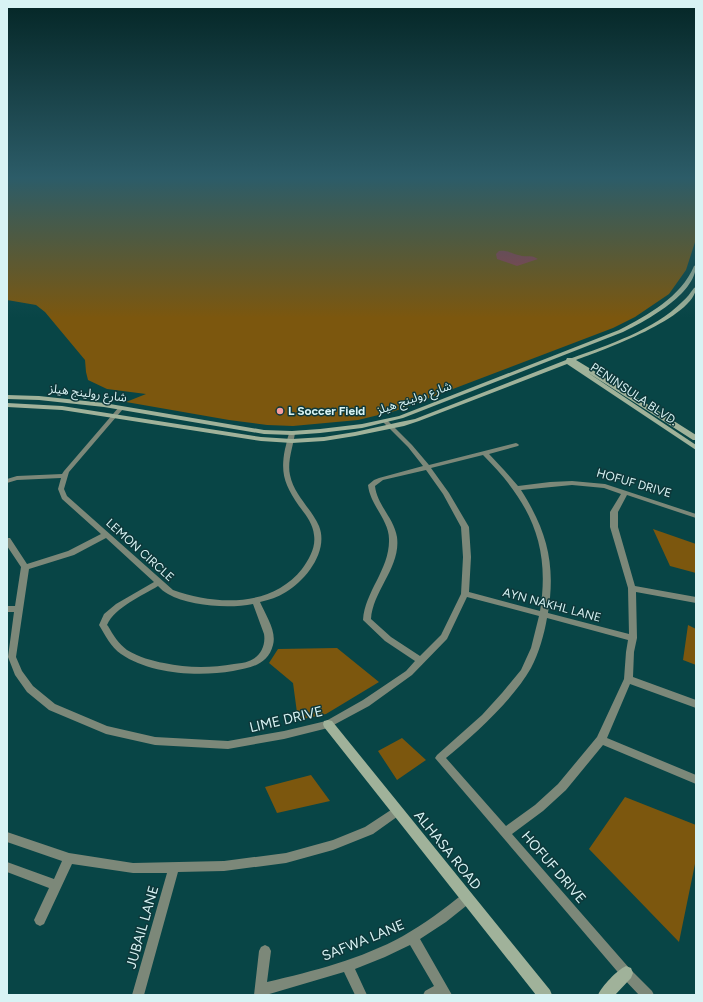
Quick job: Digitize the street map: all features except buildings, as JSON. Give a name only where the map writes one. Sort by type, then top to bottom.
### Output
[{"type":"main road","name":"شارع رولينج هيلز","points":[[388,424],[401,416],[621,332],[677,296],[695,272],[696,267]]},
{"type":"main road","name":"شارع رولينج هيلز","points":[[7,405],[62,408],[261,439],[346,436],[388,424],[417,420],[553,367],[566,360],[581,356],[650,327],[674,312],[692,296],[696,289]]},
{"type":"main road","points":[[553,358],[566,360],[574,350]]},
{"type":"main road","points":[[553,367],[582,368],[581,356]]},
{"type":"main road","name":"PENINSULA BLVD.","points":[[566,360],[582,368],[696,438]]},
{"type":"main road","name":"PENINSULA BLVD.","points":[[582,368],[696,448]]},
{"type":"main road","points":[[479,386],[487,392]]},
{"type":"main road","name":"شارع رولينج هيلز","points":[[7,397],[31,397],[87,403],[291,437]]},
{"type":"main road","name":"ALHASA ROAD","points":[[328,724],[545,995]]},
{"type":"main road","points":[[605,995],[626,973]]},
{"type":"street","points":[[7,481],[16,478],[65,476],[71,466],[121,408]]},
{"type":"street","name":"LIME DRIVE","points":[[25,567],[12,657],[18,673],[30,689],[52,708],[106,730],[155,741],[228,745],[284,735],[328,724],[366,703],[409,672],[421,661],[444,637],[465,594],[467,557],[465,527],[446,493],[427,467],[410,446],[388,424]]},
{"type":"street","name":"LEMON CIRCLE","points":[[65,476],[62,489],[64,497],[170,592],[185,599],[198,602],[234,604],[257,602],[284,590],[304,574],[317,552],[317,531],[291,486],[286,473],[291,437]]},
{"type":"street","points":[[421,661],[388,639],[367,620],[367,612],[383,579],[394,543],[384,514],[371,492],[372,485],[381,479],[516,445]]},
{"type":"street","points":[[484,453],[502,470],[517,488],[540,530],[544,551],[546,587],[544,615]]},
{"type":"street","name":"HOFUF DRIVE","points":[[517,488],[578,482],[605,486],[696,515]]},
{"type":"street","points":[[505,833],[539,808],[562,787],[601,740],[628,679],[630,652],[633,638],[632,588],[614,527],[614,512],[625,492]]},
{"type":"street","points":[[7,540],[25,567],[71,552],[106,535]]},
{"type":"street","points":[[159,582],[119,606],[107,616],[103,625],[125,653],[149,663],[187,670],[218,671],[252,664],[264,654],[270,642],[257,602]]},
{"type":"street","points":[[632,588],[696,600]]},
{"type":"street","name":"AYN NAKHL LANE","points":[[465,594],[633,638]]},
{"type":"street","points":[[7,609],[18,609]]},
{"type":"street","name":"HOFUF DRIVE","points":[[544,615],[538,641],[525,671],[494,708],[462,740],[440,758],[626,973],[648,995]]},
{"type":"street","points":[[628,679],[696,704]]},
{"type":"street","points":[[601,740],[696,780]]},
{"type":"street","points":[[7,837],[69,858],[133,868],[224,866],[286,858],[333,845],[369,830],[397,811]]},
{"type":"street","points":[[40,920],[69,858]]},
{"type":"street","points":[[7,868],[56,885]]},
{"type":"street","name":"JUBAIL LANE","points":[[138,995],[174,868]]},
{"type":"street","name":"SAFWA LANE","points":[[260,992],[347,965],[396,946],[435,923],[467,898]]},
{"type":"street","points":[[412,937],[444,992],[429,995]]},
{"type":"street","points":[[260,992],[265,951]]},
{"type":"street","points":[[347,965],[361,995]]},
{"type":"shaded area","points":[[7,224],[696,224],[696,239],[686,270],[669,294],[635,317],[613,328],[395,411],[358,420],[293,426],[267,425],[126,402],[146,394],[107,389],[88,380],[85,360],[45,312],[36,305],[7,300]]},
{"type":"shaded area","points":[[499,251],[538,259],[517,266],[497,259],[496,254]]},
{"type":"shaded area","points":[[653,529],[696,544],[696,573],[670,566]]},
{"type":"shaded area","points":[[688,625],[696,629],[696,665],[683,660]]},
{"type":"shaded area","points":[[337,648],[379,682],[326,714],[298,720],[293,683],[269,663],[278,649]]},
{"type":"shaded area","points":[[402,738],[426,760],[397,780],[378,751]]},
{"type":"shaded area","points":[[311,775],[330,801],[277,813],[265,787]]},
{"type":"shaded area","points":[[625,797],[696,825],[696,859],[679,942],[589,849]]},
{"type":"place","name":"L Soccer Field","points":[[280,411]]}]
